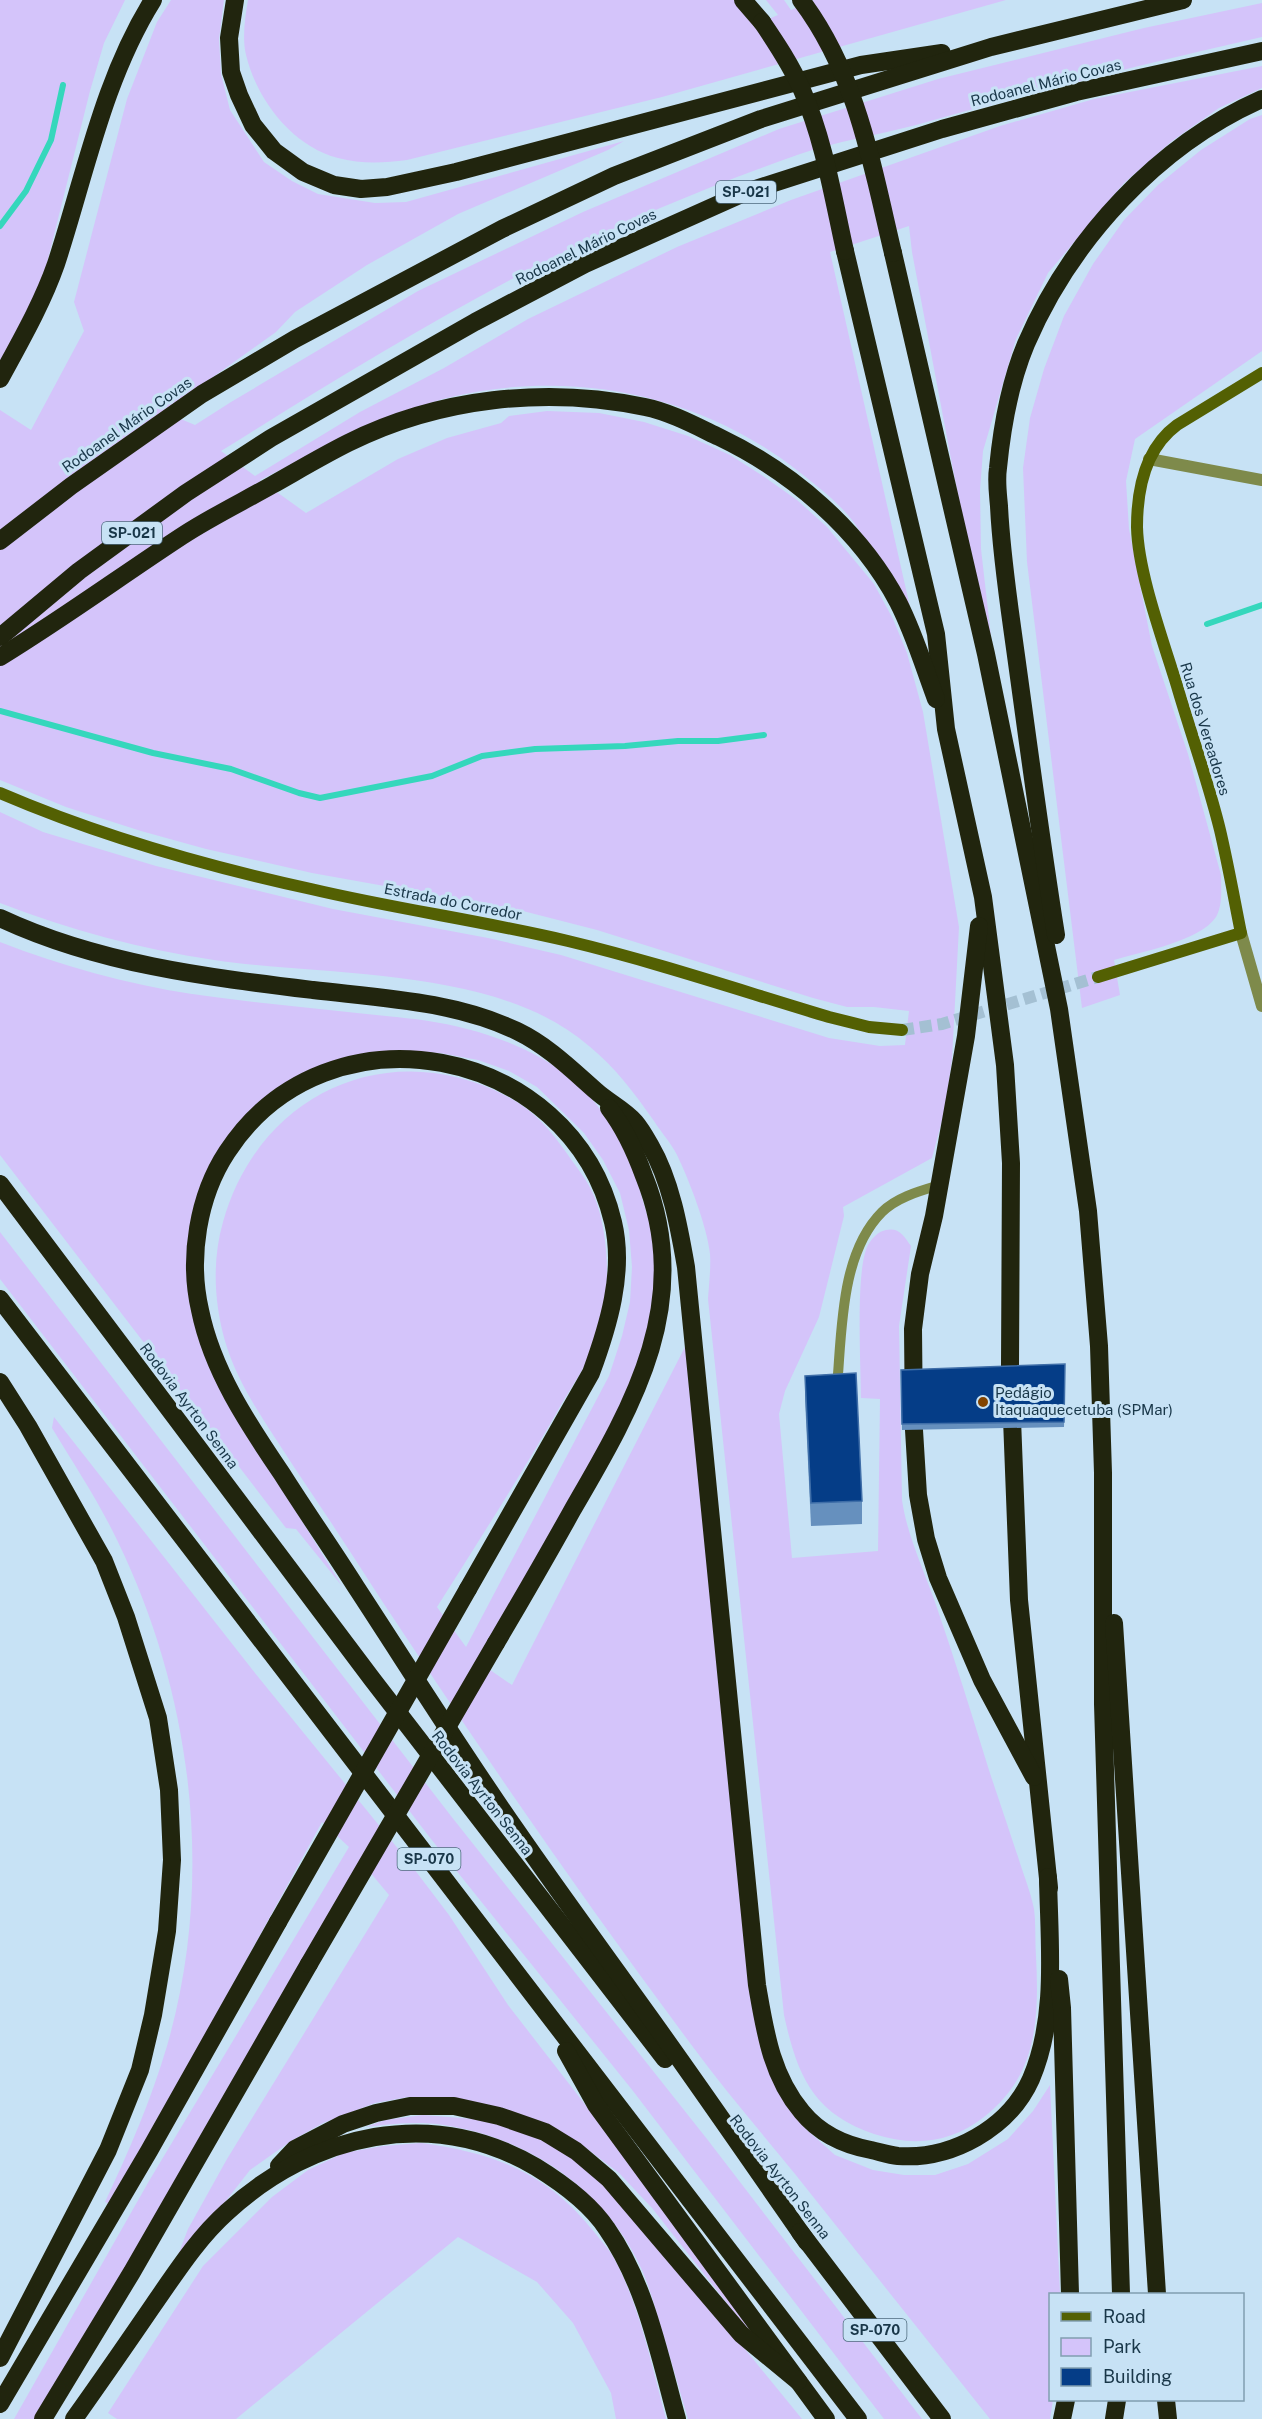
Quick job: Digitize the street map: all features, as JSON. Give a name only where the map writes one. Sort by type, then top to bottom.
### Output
[{"type":"highway","points":[[0,379],[28,327],[55,266],[92,144],[114,83],[144,14],[153,0]]},
{"type":"highway","points":[[235,0],[229,38],[231,72],[253,124],[274,151],[303,172],[334,185],[361,189],[387,187],[456,172],[861,65],[991,47]]},
{"type":"highway","points":[[742,0],[762,22],[785,55],[802,90],[815,126],[936,634],[946,729],[982,897],[1005,1065],[1011,1163],[1011,1387],[1019,1600],[1062,2008],[1070,2293]]},
{"type":"highway","points":[[801,0],[830,45],[854,101],[893,253],[986,654],[1059,1009],[1088,1211],[1095,1277],[1102,1473],[1103,1704],[1121,2293]]},
{"type":"highway","name":"Rodoanel Mário Covas","points":[[0,541],[71,486],[202,394],[378,293],[502,229],[614,176],[761,119],[991,47],[1183,0]]},
{"type":"highway","name":"Rodoanel Mário Covas","points":[[0,637],[79,571],[186,493],[271,438],[465,327],[585,264],[746,192],[953,126],[1076,92],[1262,51]]},
{"type":"highway","points":[[1059,1009],[1058,948],[1043,855],[1001,543],[997,471],[1008,402],[1026,345],[1046,305],[1070,264],[1101,225],[1165,159],[1236,111],[1262,99]]},
{"type":"highway","points":[[0,657],[185,534],[349,443],[393,424],[450,408],[503,399],[545,397],[595,400],[647,407],[717,436],[781,472],[813,497],[871,561],[898,602],[946,729]]},
{"type":"highway","points":[[982,897],[966,1036],[940,1185],[920,1274],[913,1329],[914,1430],[918,1495],[926,1539],[938,1578],[982,1680],[1039,1786]]},
{"type":"highway","points":[[0,918],[30,932],[85,949],[177,972],[417,1002],[481,1017],[517,1032],[547,1049],[635,1121],[652,1148],[679,1228],[691,1313],[757,1985],[767,2042],[780,2080],[802,2112],[830,2138],[863,2149],[898,2156],[929,2154],[958,2147],[988,2130],[1015,2107],[1031,2080],[1043,2047],[1050,1996],[1048,1877]]},
{"type":"highway","points":[[0,2404],[149,2151],[278,1922],[468,1589],[591,1373],[605,1336],[613,1297],[616,1260],[614,1224],[601,1190],[583,1154],[560,1124],[515,1088],[488,1075],[458,1066],[392,1058],[340,1066],[284,1093],[262,1111],[227,1153],[212,1181],[202,1212],[196,1245],[196,1278],[200,1310],[222,1375],[261,1443],[515,1830],[807,2242]]},
{"type":"highway","points":[[43,2419],[132,2272],[614,1438],[652,1350],[664,1270],[660,1231],[651,1191],[632,1144],[616,1117],[597,1092]]},
{"type":"highway","name":"Rodovia Ayrton Senna","points":[[0,1184],[372,1679],[942,2419]]},
{"type":"highway","name":"SP-070","points":[[0,1299],[858,2419]]},
{"type":"highway","points":[[0,1382],[28,1426],[104,1561],[126,1617],[158,1718],[169,1790],[172,1860],[167,1931],[153,2015],[140,2070],[108,2150],[0,2358]]},
{"type":"highway","points":[[1102,1473],[1120,1701],[1157,2293]]},
{"type":"highway","points":[[532,1992],[596,2105],[826,2419]]},
{"type":"highway","points":[[262,2185],[295,2149],[344,2124],[376,2113],[410,2106],[454,2106],[499,2116],[545,2132],[576,2151],[609,2179],[741,2334],[798,2381]]},
{"type":"highway","points":[[74,2419],[193,2248],[228,2211],[290,2165],[323,2150],[364,2139],[407,2133],[446,2136],[484,2145],[519,2157],[552,2177],[578,2198],[606,2227],[625,2257],[640,2289],[677,2419]]},
{"type":"highway","points":[[1062,2419],[1066,2401]]},
{"type":"highway","points":[[1114,2419],[1117,2401]]},
{"type":"highway","points":[[1166,2401],[1168,2419]]},
{"type":"street","points":[[1262,373],[1166,433],[1155,446],[1149,459],[1262,480]]},
{"type":"street","name":"Rua dos Vereadores","points":[[1149,459],[1140,493],[1137,528],[1143,564],[1219,828],[1241,933],[1262,1006]]},
{"type":"street","name":"Estrada do Corredor","points":[[0,793],[51,815],[114,837],[213,865],[312,890],[570,941],[829,1017],[869,1027],[902,1030]]},
{"type":"street","points":[[1098,977],[1241,933]]},
{"type":"lane","points":[[837,1387],[844,1301],[856,1254],[868,1229],[883,1211],[907,1196],[940,1185]]},
{"type":"green space","points":[[0,0],[125,0],[104,43],[44,275],[0,373]]},
{"type":"green space","points":[[171,0],[224,0],[219,39],[221,74],[230,110],[264,162],[292,181],[318,194],[375,203],[406,202],[624,141],[458,214],[367,265],[295,312],[276,332],[164,412],[195,425],[418,291],[583,212],[779,129],[938,79],[1144,28],[1262,3],[1262,37],[814,149],[655,210],[548,260],[477,298],[366,362],[221,451],[255,476],[360,412],[444,368],[528,319],[677,247],[791,200],[1000,126],[1094,99],[1262,66],[1262,88],[1219,108],[1172,141],[1124,183],[1048,273],[1016,339],[983,451],[980,490],[981,549],[992,645],[969,554],[909,226],[830,252],[912,616],[872,555],[855,524],[833,500],[798,471],[759,444],[719,422],[676,406],[631,394],[586,387],[539,386],[493,389],[447,398],[368,429],[260,480],[306,513],[398,459],[447,438],[501,423],[509,416],[547,411],[599,413],[644,422],[688,436],[730,455],[797,500],[827,527],[874,584],[893,619],[907,653],[923,712],[959,927],[952,1059],[945,1109],[932,1158],[843,1207],[844,1216],[819,1317],[785,1391],[779,1414],[792,1558],[878,1551],[880,1399],[861,1398],[861,1275],[868,1245],[874,1237],[886,1230],[898,1231],[911,1246],[899,1326],[904,1513],[911,1539],[949,1643],[1029,1891],[1035,1921],[1037,2001],[1031,2044],[1025,2064],[1002,2101],[971,2126],[945,2137],[917,2141],[889,2138],[853,2125],[836,2115],[811,2089],[802,2073],[789,2036],[784,2015],[708,1299],[710,1254],[697,1203],[677,1155],[632,1091],[589,1046],[551,1020],[508,1001],[460,988],[410,979],[214,960],[159,950],[79,930],[0,903],[0,812],[43,832],[156,866],[333,909],[488,938],[561,955],[829,1038],[880,1046],[905,1045],[909,1011],[847,1007],[597,930],[519,910],[312,873],[206,849],[66,807],[0,780],[0,410],[31,430],[84,331],[74,302],[127,99],[157,22]]},
{"type":"green space","points":[[248,0],[740,0],[759,23],[778,15],[766,0],[784,0],[791,10],[814,0],[1006,0],[662,97],[407,160],[372,162],[347,160],[321,152],[292,132],[279,119],[259,88],[246,55],[244,35]]},
{"type":"green space","points":[[1262,115],[1262,351],[1135,439],[1126,481],[1129,529],[1152,646],[1188,754],[1221,875],[1220,907],[1216,917],[1197,933],[1169,945],[1114,960],[1120,995],[1082,1008],[1027,562],[1023,468],[1030,418],[1044,369],[1064,316],[1093,264],[1124,220],[1158,185],[1201,150],[1250,119]]},
{"type":"green space","points":[[0,942],[94,973],[168,990],[233,1000],[426,1021],[481,1033],[522,1048],[548,1062],[572,1079],[595,1103],[623,1147],[636,1178],[653,1235],[655,1265],[651,1312],[639,1358],[612,1424],[480,1663],[512,1685],[687,1343],[744,1929],[785,2103],[807,2130],[835,2155],[873,2170],[904,2175],[935,2175],[968,2164],[1008,2139],[1033,2111],[1050,2085],[1060,2293],[1049,2293],[1049,2401],[1053,2401],[1050,2419],[990,2419],[728,2093],[571,1878],[455,1710],[265,1422],[231,1358],[218,1311],[216,1266],[219,1236],[241,1177],[266,1139],[298,1109],[334,1087],[375,1075],[418,1072],[463,1079],[508,1097],[534,1115],[556,1138],[589,1185],[599,1211],[607,1266],[602,1322],[598,1338],[585,1366],[437,1607],[466,1647],[609,1376],[630,1302],[632,1267],[629,1230],[620,1193],[603,1160],[584,1133],[537,1087],[509,1071],[478,1060],[440,1053],[408,1052],[373,1057],[272,1107],[228,1161],[203,1221],[198,1308],[238,1417],[342,1586],[296,1529],[286,1528],[0,1155]]},
{"type":"green space","points":[[0,1232],[451,1816],[707,2139],[922,2419],[884,2419],[633,2091],[431,1839],[0,1279]]},
{"type":"green space","points":[[54,1417],[259,1678],[408,1861],[449,1915],[508,2005],[690,2240],[818,2419],[652,2208],[619,2173],[582,2145],[408,2097],[375,2103],[323,2123],[291,2141],[250,2170],[193,2243],[178,2255],[188,2229],[227,2159],[389,1895],[364,1865],[43,2419],[14,2419],[149,2181],[349,1847],[322,1822],[112,2205],[105,2202],[154,2086],[167,2046],[182,1983],[190,1919],[192,1854],[189,1790],[179,1726],[164,1663],[144,1601],[111,1527],[52,1428]]},
{"type":"green space","points":[[423,2115],[486,2120],[544,2140],[572,2156],[625,2202],[802,2419],[688,2419],[645,2277],[627,2241],[608,2215],[586,2192],[561,2172],[535,2155],[506,2142],[444,2125],[405,2123],[366,2127],[385,2120]]},
{"type":"green space","points":[[421,2143],[472,2153],[517,2169],[538,2180],[577,2212],[610,2251],[623,2277],[644,2337],[666,2419],[616,2419],[611,2393],[573,2323],[537,2282],[458,2237],[236,2419],[117,2419],[108,2413],[203,2266],[272,2197],[308,2170],[344,2153],[383,2146]]},
{"type":"building","name":"Pedágio Itaquaquecetuba (SPMar)","points":[[1065,1364],[1064,1422],[902,1424],[901,1370]]},
{"type":"building","points":[[856,1373],[862,1501],[811,1503],[805,1376]]},
{"type":"waterway","points":[[0,226],[26,191],[51,140],[63,85]]},
{"type":"waterway","points":[[1207,624],[1262,605]]},
{"type":"waterway","points":[[0,711],[153,753],[231,769],[320,798],[432,776],[482,756],[535,749],[718,741],[764,735]]},
{"type":"tunnel","points":[[902,1030],[942,1024],[1098,977]]},
{"type":"place","name":"Pedágio Itaquaquecetuba (SPMar)","points":[[983,1402]]}]
